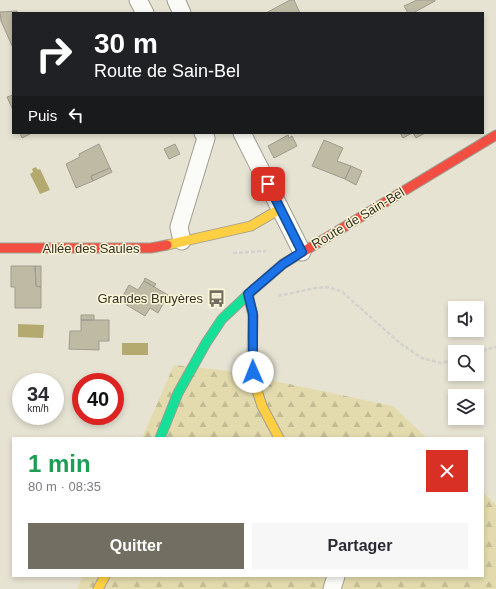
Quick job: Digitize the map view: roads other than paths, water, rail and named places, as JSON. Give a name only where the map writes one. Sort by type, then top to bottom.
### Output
[{"type":"main road","name":"Route de Sain-Bel","points":[[160,437],[178,393],[206,343],[222,320],[248,294],[283,264],[496,135]]},
{"type":"main road","name":"Allée des Saules","points":[[0,248],[151,248],[212,236],[251,226],[280,209]]},
{"type":"main road","points":[[248,294],[253,314],[253,362],[255,382],[260,402],[278,437]]},
{"type":"main road","points":[[98,589],[104,577]]},
{"type":"street","points":[[138,0],[144,12]]},
{"type":"street","points":[[176,0],[182,12]]},
{"type":"street","points":[[182,241],[179,227],[206,138],[204,134]]},
{"type":"street","points":[[242,134],[302,252]]},
{"type":"street","points":[[332,589],[336,577]]},
{"type":"place","name":"Grandes Bruyères","points":[[216,298]]}]
